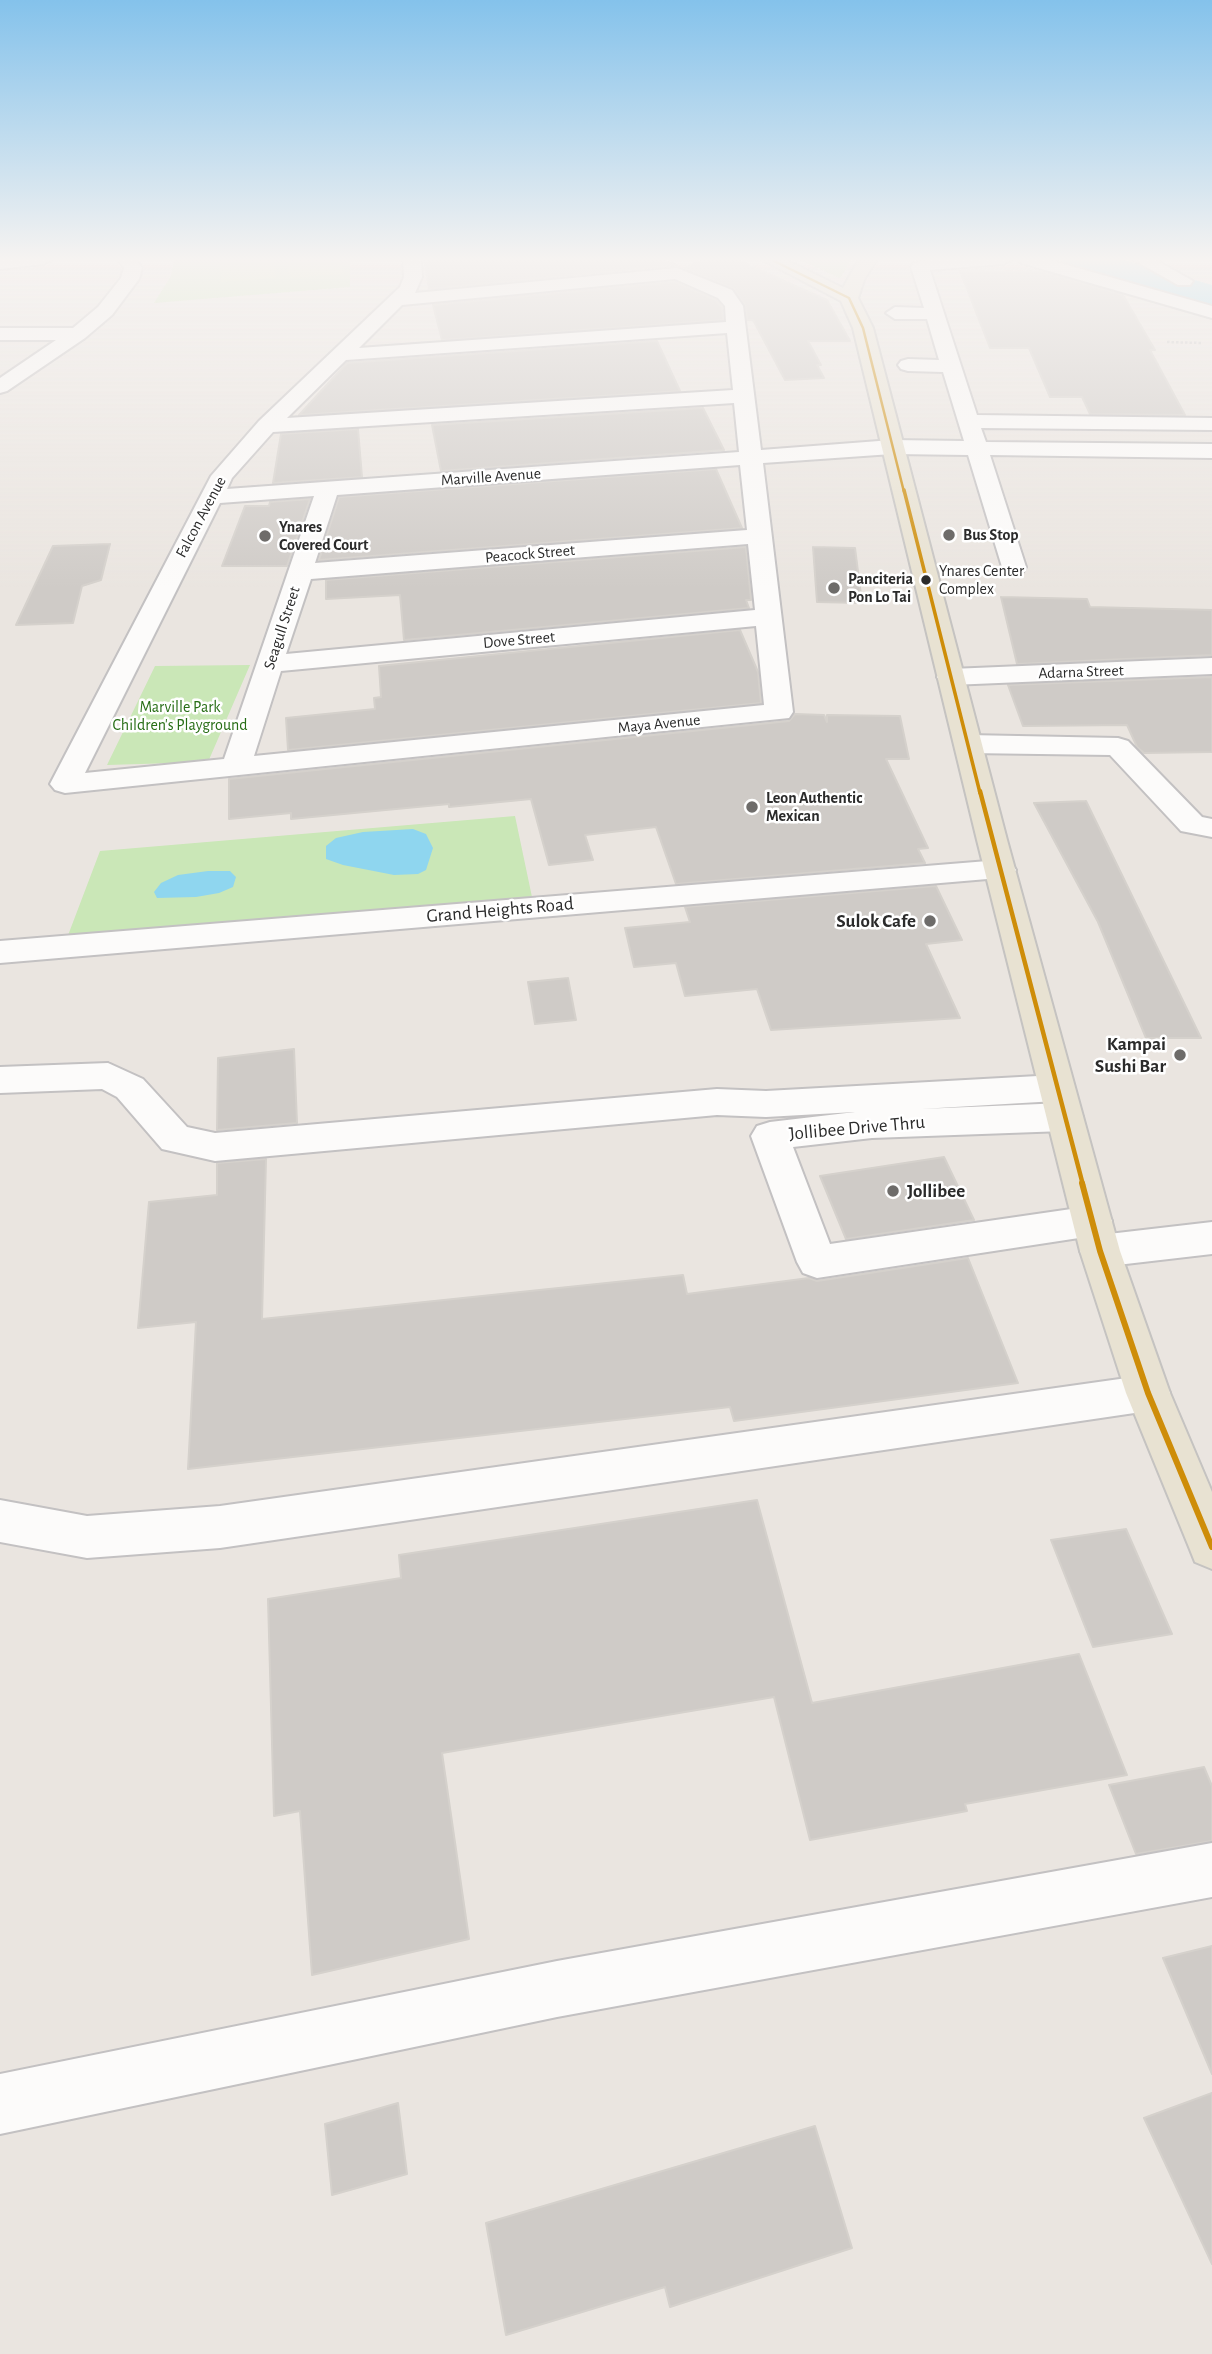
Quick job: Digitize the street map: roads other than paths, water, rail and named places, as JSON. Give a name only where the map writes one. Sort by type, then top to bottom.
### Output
[{"type":"main road","points":[[873,369],[1096,1236],[1148,1393],[1212,1547]]},
{"type":"street","points":[[0,387],[27,369]]},
{"type":"street","name":"Falcon Avenue","points":[[65,784],[210,497],[237,456],[324,369]]},
{"type":"street","name":"Maya Avenue","points":[[65,784],[779,712],[760,536],[762,458],[744,396],[741,369]]},
{"type":"street","points":[[951,369],[1014,567]]},
{"type":"street","points":[[267,426],[744,396]]},
{"type":"street","points":[[967,421],[1212,424]]},
{"type":"street","points":[[1095,422],[1109,450]]},
{"type":"street","points":[[978,455],[1109,450],[1142,458],[1212,452]]},
{"type":"street","name":"Marville Avenue","points":[[210,497],[762,458],[894,454],[978,455]]},
{"type":"street","points":[[978,455],[1142,458],[1212,466]]},
{"type":"street","name":"Seagull Street","points":[[236,767],[328,488]]},
{"type":"street","name":"Peacock Street","points":[[300,572],[760,536]]},
{"type":"street","name":"Dove Street","points":[[270,664],[768,617]]},
{"type":"street","name":"Adarna Street","points":[[951,677],[1212,666]]},
{"type":"street","points":[[968,744],[1118,747],[1192,825],[1212,828]]},
{"type":"street","name":"Grand Heights Road","points":[[0,952],[1000,870]]},
{"type":"street","points":[[0,1080],[108,1076],[130,1088],[174,1139],[215,1147],[717,1102],[1060,1103]]},
{"type":"street","name":"Jollibee Drive Thru","points":[[1060,1103],[770,1136],[817,1262],[1096,1236]]},
{"type":"street","points":[[1096,1236],[1212,1238]]},
{"type":"street","points":[[0,1521],[87,1537],[220,1527],[1148,1393]]},
{"type":"street","points":[[0,2104],[557,1989],[1212,1871]]},
{"type":"water","points":[[413,829],[426,834],[433,848],[426,870],[418,874],[394,875],[326,859],[326,846],[336,838],[363,832]]},
{"type":"water","points":[[230,871],[236,877],[233,887],[219,893],[196,897],[157,898],[154,892],[161,883],[178,875]]},
{"type":"place","name":"Bus Stop","points":[[949,535]]},
{"type":"place","name":"Ynares Covered Court","points":[[265,536]]},
{"type":"place","name":"Ynares Center Complex","points":[[926,580]]},
{"type":"place","name":"Panciteria Pon Lo Tai","points":[[834,588]]},
{"type":"place","name":"Leon Authentic Mexican","points":[[752,807]]},
{"type":"place","name":"Sulok Cafe","points":[[930,921]]},
{"type":"place","name":"Kampai Sushi Bar","points":[[1180,1055]]},
{"type":"place","name":"Jollibee","points":[[893,1191]]},
{"type":"park label","name":"Marville Park Children's Playground","points":[[180,716]]}]
